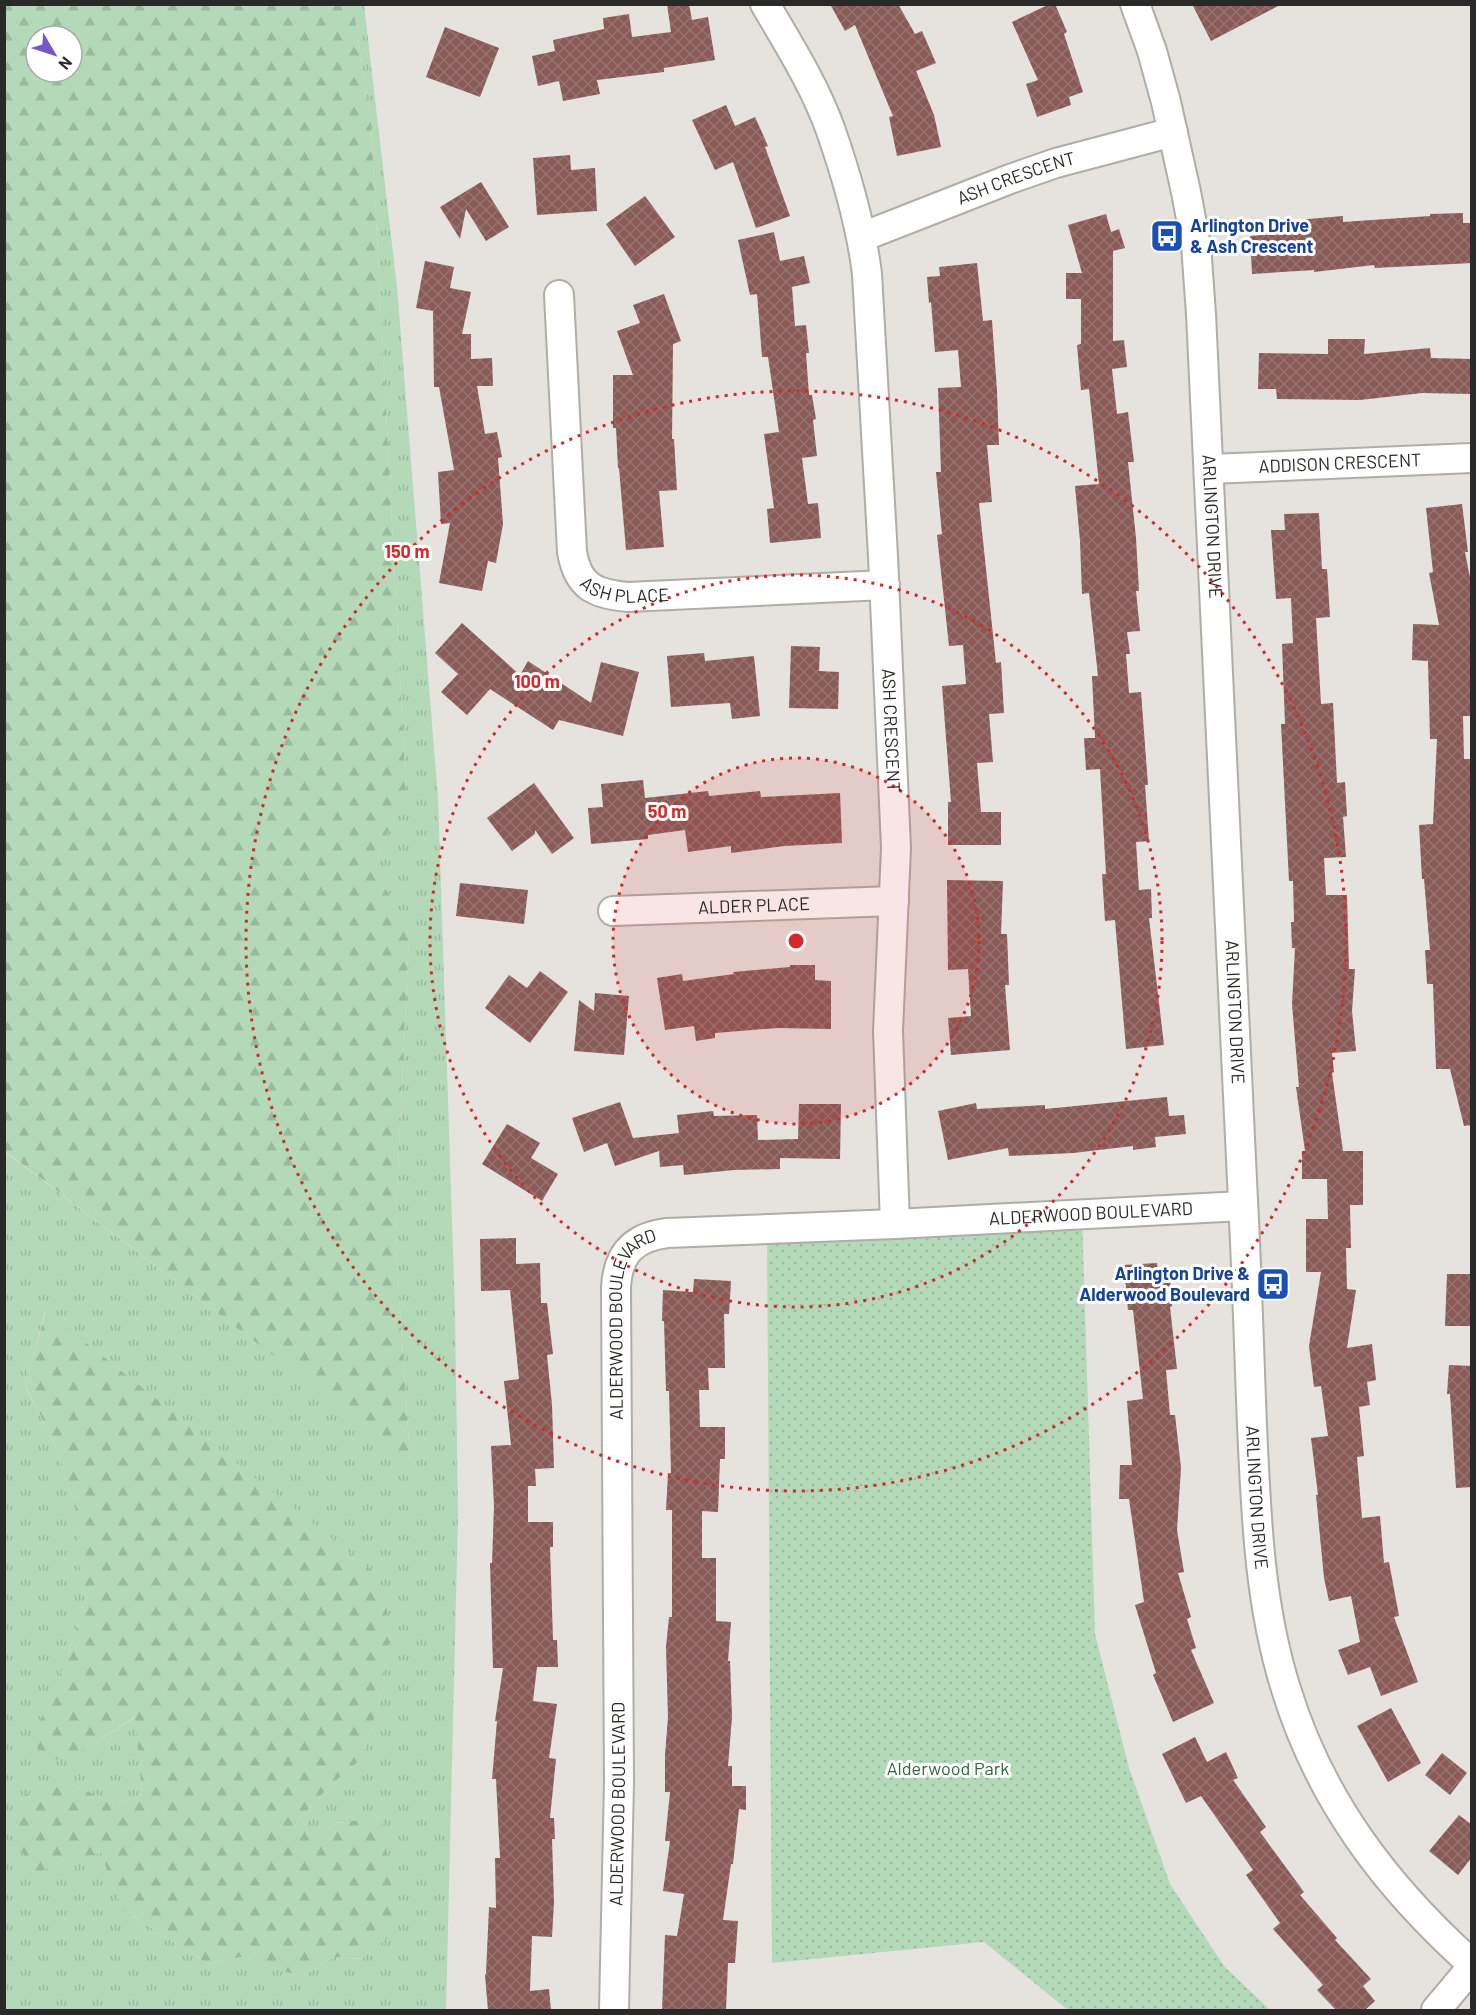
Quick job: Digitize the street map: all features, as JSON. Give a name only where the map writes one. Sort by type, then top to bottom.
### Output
[{"type":"street","name":"ASH CRESCENT","points":[[765,4],[806,76],[830,130],[862,237],[870,309],[896,848],[888,1031],[895,1224]]},
{"type":"street","name":"ARLINGTON DRIVE","points":[[1135,4],[1152,51],[1173,132],[1196,244],[1202,314],[1244,1206],[1254,1473],[1260,1551],[1274,1644],[1285,1689],[1301,1730],[1334,1800],[1356,1836],[1408,1902],[1472,1966]]},
{"type":"street","name":"ASH CRESCENT","points":[[862,237],[1038,169],[1173,132]]},
{"type":"street","name":"ASH PLACE","points":[[559,295],[572,552],[574,566],[588,586],[602,594],[628,597],[885,585]]},
{"type":"street","name":"ADDISON CRESCENT","points":[[1210,469],[1472,458]]},
{"type":"street","name":"ALDER PLACE","points":[[613,911],[894,901]]},
{"type":"street","name":"ALDERWOOD BOULEVARD","points":[[614,2010],[619,1782],[616,1287],[618,1267],[629,1248],[639,1241],[659,1234],[1244,1206]]},
{"type":"street","points":[[1436,2010],[1472,1966]]},
{"type":"green space","points":[[4,5],[353,5],[371,122],[406,792],[380,850],[376,869],[409,935],[395,1233],[410,1460],[5,1151]]},
{"type":"green space","points":[[353,5],[364,5],[397,287],[438,798],[455,1312],[458,1515],[446,2010],[5,2010],[4,1151],[410,1459],[395,1233],[409,935],[376,869],[380,850],[406,792],[371,122]],"holes":[[[45,1312],[389,1642],[379,1704],[361,1759],[331,1785],[301,1817],[311,1837],[337,1823],[381,1817],[362,1959],[334,1957],[302,1977],[241,1957],[208,1964],[125,1911],[110,1882],[102,1852],[60,1862],[34,1875],[71,1783],[115,1805],[142,1795],[136,1717],[85,1749],[68,1655],[86,1599],[80,1568],[79,1519],[55,1444],[25,1386]]]},
{"type":"green space","name":"Alderwood Park","points":[[1082,1215],[1095,1634],[1129,1768],[1170,1884],[1224,1966],[1270,2010],[1068,2010],[984,1942],[772,1963],[767,1229]]},
{"type":"green space","points":[[46,1311],[376,1574],[387,1610],[389,1642],[379,1704],[361,1759],[331,1785],[301,1817],[311,1837],[337,1823],[381,1817],[390,1872],[395,1932],[362,1959],[334,1957],[302,1977],[241,1957],[208,1964],[125,1911],[110,1882],[102,1853],[60,1862],[34,1875],[15,1837],[24,1795],[71,1783],[115,1805],[142,1795],[135,1717],[85,1749],[39,1766],[36,1731],[68,1655],[86,1599],[79,1564],[79,1519],[55,1444],[25,1385]]},
{"type":"building","points":[[667,4],[689,4],[692,20],[708,17],[715,60],[664,68],[664,72],[597,80],[600,94],[563,101],[559,81],[538,86],[532,56],[555,51],[553,40],[604,29],[603,18],[629,14],[632,37],[671,32]]},
{"type":"building","points":[[830,4],[898,4],[915,34],[922,31],[936,63],[916,71],[934,115],[941,147],[897,156],[889,117],[893,116],[855,25],[845,31]]},
{"type":"building","points":[[1050,4],[1055,4],[1067,32],[1064,34],[1083,92],[1069,97],[1071,105],[1037,117],[1026,84],[1038,80],[1012,22]]},
{"type":"building","points":[[1192,4],[1282,4],[1211,41]]},
{"type":"building","points":[[445,27],[499,48],[480,97],[426,77]]},
{"type":"building","points":[[726,105],[735,126],[755,117],[768,146],[765,147],[790,216],[756,228],[733,162],[715,170],[692,120]]},
{"type":"building","points":[[570,155],[571,170],[595,168],[597,211],[537,215],[533,158]]},
{"type":"building","points":[[481,182],[509,227],[486,241],[466,209],[460,239],[440,207]]},
{"type":"building","points":[[645,196],[675,237],[635,266],[606,224]]},
{"type":"building","points":[[1463,213],[1463,223],[1472,223],[1472,263],[1375,268],[1374,265],[1314,272],[1314,270],[1252,274],[1250,236],[1275,234],[1274,222],[1343,216],[1343,222]]},
{"type":"building","points":[[1106,214],[1111,232],[1119,229],[1125,248],[1113,251],[1113,341],[1124,340],[1127,367],[1112,369],[1117,414],[1128,412],[1134,462],[1128,462],[1136,538],[1139,591],[1136,591],[1140,631],[1127,632],[1130,654],[1126,654],[1129,693],[1141,692],[1148,785],[1145,785],[1149,841],[1136,842],[1139,890],[1151,889],[1152,918],[1149,918],[1164,1045],[1126,1049],[1115,920],[1105,921],[1102,874],[1106,874],[1100,769],[1086,770],[1084,738],[1095,738],[1092,676],[1098,676],[1089,593],[1082,594],[1075,486],[1099,484],[1089,389],[1081,390],[1077,345],[1081,344],[1081,299],[1066,299],[1066,273],[1082,273],[1068,225]]},
{"type":"building","points":[[774,232],[780,261],[804,256],[810,283],[792,287],[795,326],[806,325],[809,395],[812,395],[816,419],[813,420],[817,456],[802,458],[808,504],[818,503],[821,538],[770,543],[767,509],[774,508],[764,434],[779,432],[768,357],[762,357],[757,294],[750,295],[738,240]]},
{"type":"building","points":[[425,261],[454,267],[450,288],[471,292],[462,334],[471,334],[471,359],[492,358],[493,386],[477,386],[485,434],[497,432],[502,457],[498,458],[503,524],[496,563],[488,561],[482,591],[439,583],[450,523],[441,524],[438,472],[454,470],[439,387],[434,387],[433,311],[416,308]]},
{"type":"building","points":[[977,263],[983,321],[992,320],[999,445],[987,445],[992,502],[979,503],[996,663],[1001,662],[1004,713],[989,714],[993,762],[977,763],[981,812],[1001,812],[1001,845],[948,845],[948,802],[951,802],[942,686],[966,684],[963,645],[949,646],[937,535],[942,534],[936,472],[941,472],[938,388],[961,387],[958,350],[935,352],[927,277],[940,276],[939,267]]},
{"type":"building","points":[[664,294],[681,341],[673,344],[672,439],[674,439],[677,490],[659,491],[664,547],[626,550],[616,428],[613,428],[613,375],[633,375],[617,331],[640,323],[633,305]]},
{"type":"building","points":[[1328,339],[1365,339],[1364,354],[1430,348],[1431,358],[1472,359],[1472,394],[1422,393],[1360,400],[1277,399],[1276,389],[1258,389],[1259,353],[1328,354]]},
{"type":"building","points":[[1462,504],[1468,552],[1465,552],[1472,588],[1472,716],[1463,716],[1464,759],[1472,759],[1470,822],[1472,822],[1472,1125],[1464,1126],[1450,1069],[1436,1069],[1433,984],[1427,984],[1425,950],[1430,950],[1419,825],[1433,824],[1437,739],[1430,739],[1428,661],[1412,660],[1413,624],[1439,625],[1429,573],[1433,572],[1426,508]]},
{"type":"building","points":[[1319,513],[1322,569],[1327,569],[1330,617],[1316,618],[1321,704],[1333,703],[1337,783],[1345,782],[1347,816],[1343,817],[1346,857],[1324,858],[1326,895],[1347,895],[1349,969],[1355,969],[1352,1011],[1356,1051],[1332,1053],[1334,1072],[1332,1073],[1343,1151],[1363,1151],[1363,1205],[1350,1205],[1351,1248],[1346,1248],[1347,1289],[1356,1290],[1347,1348],[1372,1344],[1376,1380],[1367,1382],[1370,1405],[1359,1407],[1364,1456],[1357,1457],[1362,1518],[1380,1516],[1384,1563],[1389,1562],[1399,1616],[1394,1617],[1418,1682],[1381,1696],[1370,1667],[1348,1675],[1338,1650],[1360,1642],[1351,1596],[1329,1601],[1324,1578],[1311,1438],[1328,1436],[1321,1386],[1314,1387],[1309,1346],[1321,1272],[1306,1272],[1306,1219],[1328,1219],[1327,1179],[1302,1179],[1302,1151],[1305,1151],[1296,1087],[1299,1087],[1292,1004],[1295,948],[1292,948],[1291,922],[1294,922],[1293,881],[1289,881],[1281,724],[1285,724],[1282,644],[1293,643],[1291,598],[1276,599],[1271,530],[1285,530],[1284,514]]},
{"type":"building","points":[[462,623],[520,675],[528,661],[591,703],[601,662],[639,672],[623,736],[559,720],[553,730],[490,689],[467,715],[441,692],[458,674],[435,653]]},
{"type":"building","points":[[791,646],[820,647],[819,671],[839,672],[838,709],[789,708]]},
{"type":"building","points":[[704,653],[705,661],[754,656],[760,716],[732,719],[730,703],[671,707],[667,656]]},
{"type":"building","points":[[643,780],[645,798],[708,791],[709,796],[760,791],[761,797],[840,793],[842,843],[784,846],[731,853],[731,846],[688,852],[685,830],[648,835],[648,839],[591,844],[588,808],[603,807],[601,784]]},
{"type":"building","points":[[534,783],[574,838],[552,854],[535,830],[535,834],[512,851],[487,818]]},
{"type":"building","points":[[947,880],[1003,881],[1001,934],[1007,934],[1009,985],[1005,985],[1010,1050],[951,1055],[948,1018],[971,1016],[968,969],[948,970]]},
{"type":"building","points":[[460,883],[528,890],[524,924],[456,916]]},
{"type":"building","points":[[790,965],[815,965],[815,980],[831,981],[831,1029],[778,1028],[715,1033],[715,1038],[696,1041],[694,1026],[665,1030],[657,978],[682,974],[683,981],[734,974],[733,972],[790,967]]},
{"type":"building","points":[[540,971],[568,992],[530,1043],[485,1008],[509,975],[527,988]]},
{"type":"building","points":[[595,993],[629,996],[624,1055],[574,1051],[579,1000],[594,1011]]},
{"type":"building","points":[[1167,1097],[1169,1116],[1184,1115],[1186,1134],[1155,1137],[1156,1147],[1133,1150],[1133,1146],[1073,1153],[1009,1156],[1008,1148],[948,1160],[938,1111],[976,1103],[977,1109],[1045,1105],[1045,1109]]},
{"type":"building","points":[[620,1102],[633,1138],[679,1133],[677,1115],[713,1111],[714,1116],[757,1115],[758,1140],[798,1139],[799,1104],[841,1104],[840,1159],[780,1158],[780,1169],[734,1170],[684,1175],[683,1165],[660,1167],[659,1151],[615,1166],[607,1143],[584,1152],[572,1118]]},
{"type":"building","points":[[507,1124],[540,1143],[531,1158],[558,1174],[542,1201],[482,1164]]},
{"type":"building","points":[[516,1238],[516,1264],[540,1263],[541,1303],[547,1303],[553,1354],[547,1355],[552,1405],[554,1468],[535,1469],[536,1486],[528,1486],[528,1522],[553,1522],[553,1547],[550,1547],[553,1640],[557,1640],[558,1667],[537,1667],[533,1701],[557,1704],[549,1758],[556,1759],[550,1818],[554,1818],[555,1839],[552,1839],[554,1902],[552,1937],[532,1936],[530,1991],[549,1989],[551,2010],[488,2010],[485,1975],[489,1907],[496,1908],[495,1858],[500,1858],[496,1779],[492,1779],[497,1721],[495,1721],[503,1668],[493,1668],[490,1563],[492,1563],[494,1506],[491,1446],[511,1445],[504,1381],[519,1379],[510,1290],[481,1291],[480,1239]]},
{"type":"building","points":[[1157,1263],[1159,1281],[1170,1280],[1172,1306],[1170,1307],[1177,1369],[1166,1370],[1170,1415],[1175,1415],[1181,1468],[1177,1530],[1184,1572],[1178,1573],[1191,1617],[1187,1619],[1196,1648],[1191,1650],[1214,1703],[1173,1722],[1153,1675],[1156,1673],[1135,1605],[1144,1602],[1129,1499],[1119,1499],[1120,1465],[1132,1465],[1127,1401],[1143,1399],[1133,1310],[1128,1310],[1124,1265]]},
{"type":"building","points":[[1447,1274],[1472,1274],[1472,1326],[1445,1326]]},
{"type":"building","points":[[694,1279],[731,1281],[729,1314],[724,1314],[725,1368],[708,1368],[709,1390],[699,1390],[700,1427],[725,1427],[725,1459],[720,1459],[718,1512],[702,1511],[702,1558],[716,1558],[716,1621],[731,1622],[728,1661],[730,1661],[732,1717],[728,1766],[732,1766],[732,1786],[746,1786],[746,1810],[739,1809],[733,1864],[731,1864],[723,1920],[738,1921],[735,1963],[728,1963],[726,2010],[662,2010],[665,1935],[677,1936],[684,1894],[663,1891],[670,1841],[665,1841],[670,1792],[665,1792],[665,1755],[668,1717],[666,1647],[669,1617],[672,1617],[672,1510],[666,1510],[668,1473],[671,1473],[669,1391],[666,1391],[664,1321],[662,1321],[663,1290],[693,1292]]},
{"type":"building","points":[[1449,1365],[1472,1366],[1472,1487],[1456,1488],[1450,1394],[1447,1394]]},
{"type":"building","points":[[1391,1708],[1421,1763],[1388,1782],[1357,1726]]},
{"type":"building","points":[[1195,1737],[1207,1762],[1226,1752],[1238,1778],[1233,1780],[1266,1827],[1260,1832],[1304,1892],[1300,1895],[1337,1938],[1335,1940],[1371,1979],[1363,1986],[1375,2001],[1365,2010],[1336,2010],[1317,1990],[1323,1985],[1273,1929],[1280,1923],[1246,1875],[1253,1870],[1201,1796],[1186,1803],[1162,1754]]},
{"type":"building","points":[[1442,1753],[1467,1773],[1450,1795],[1425,1775]]},
{"type":"building","points":[[1459,1815],[1472,1825],[1472,1857],[1458,1875],[1429,1851]]},
{"type":"place","name":"Arlington Drive & Ash Crescent","points":[[1167,236]]},
{"type":"place","name":"Arlington Drive & Alderwood Boulevard","points":[[1273,1284]]}]
